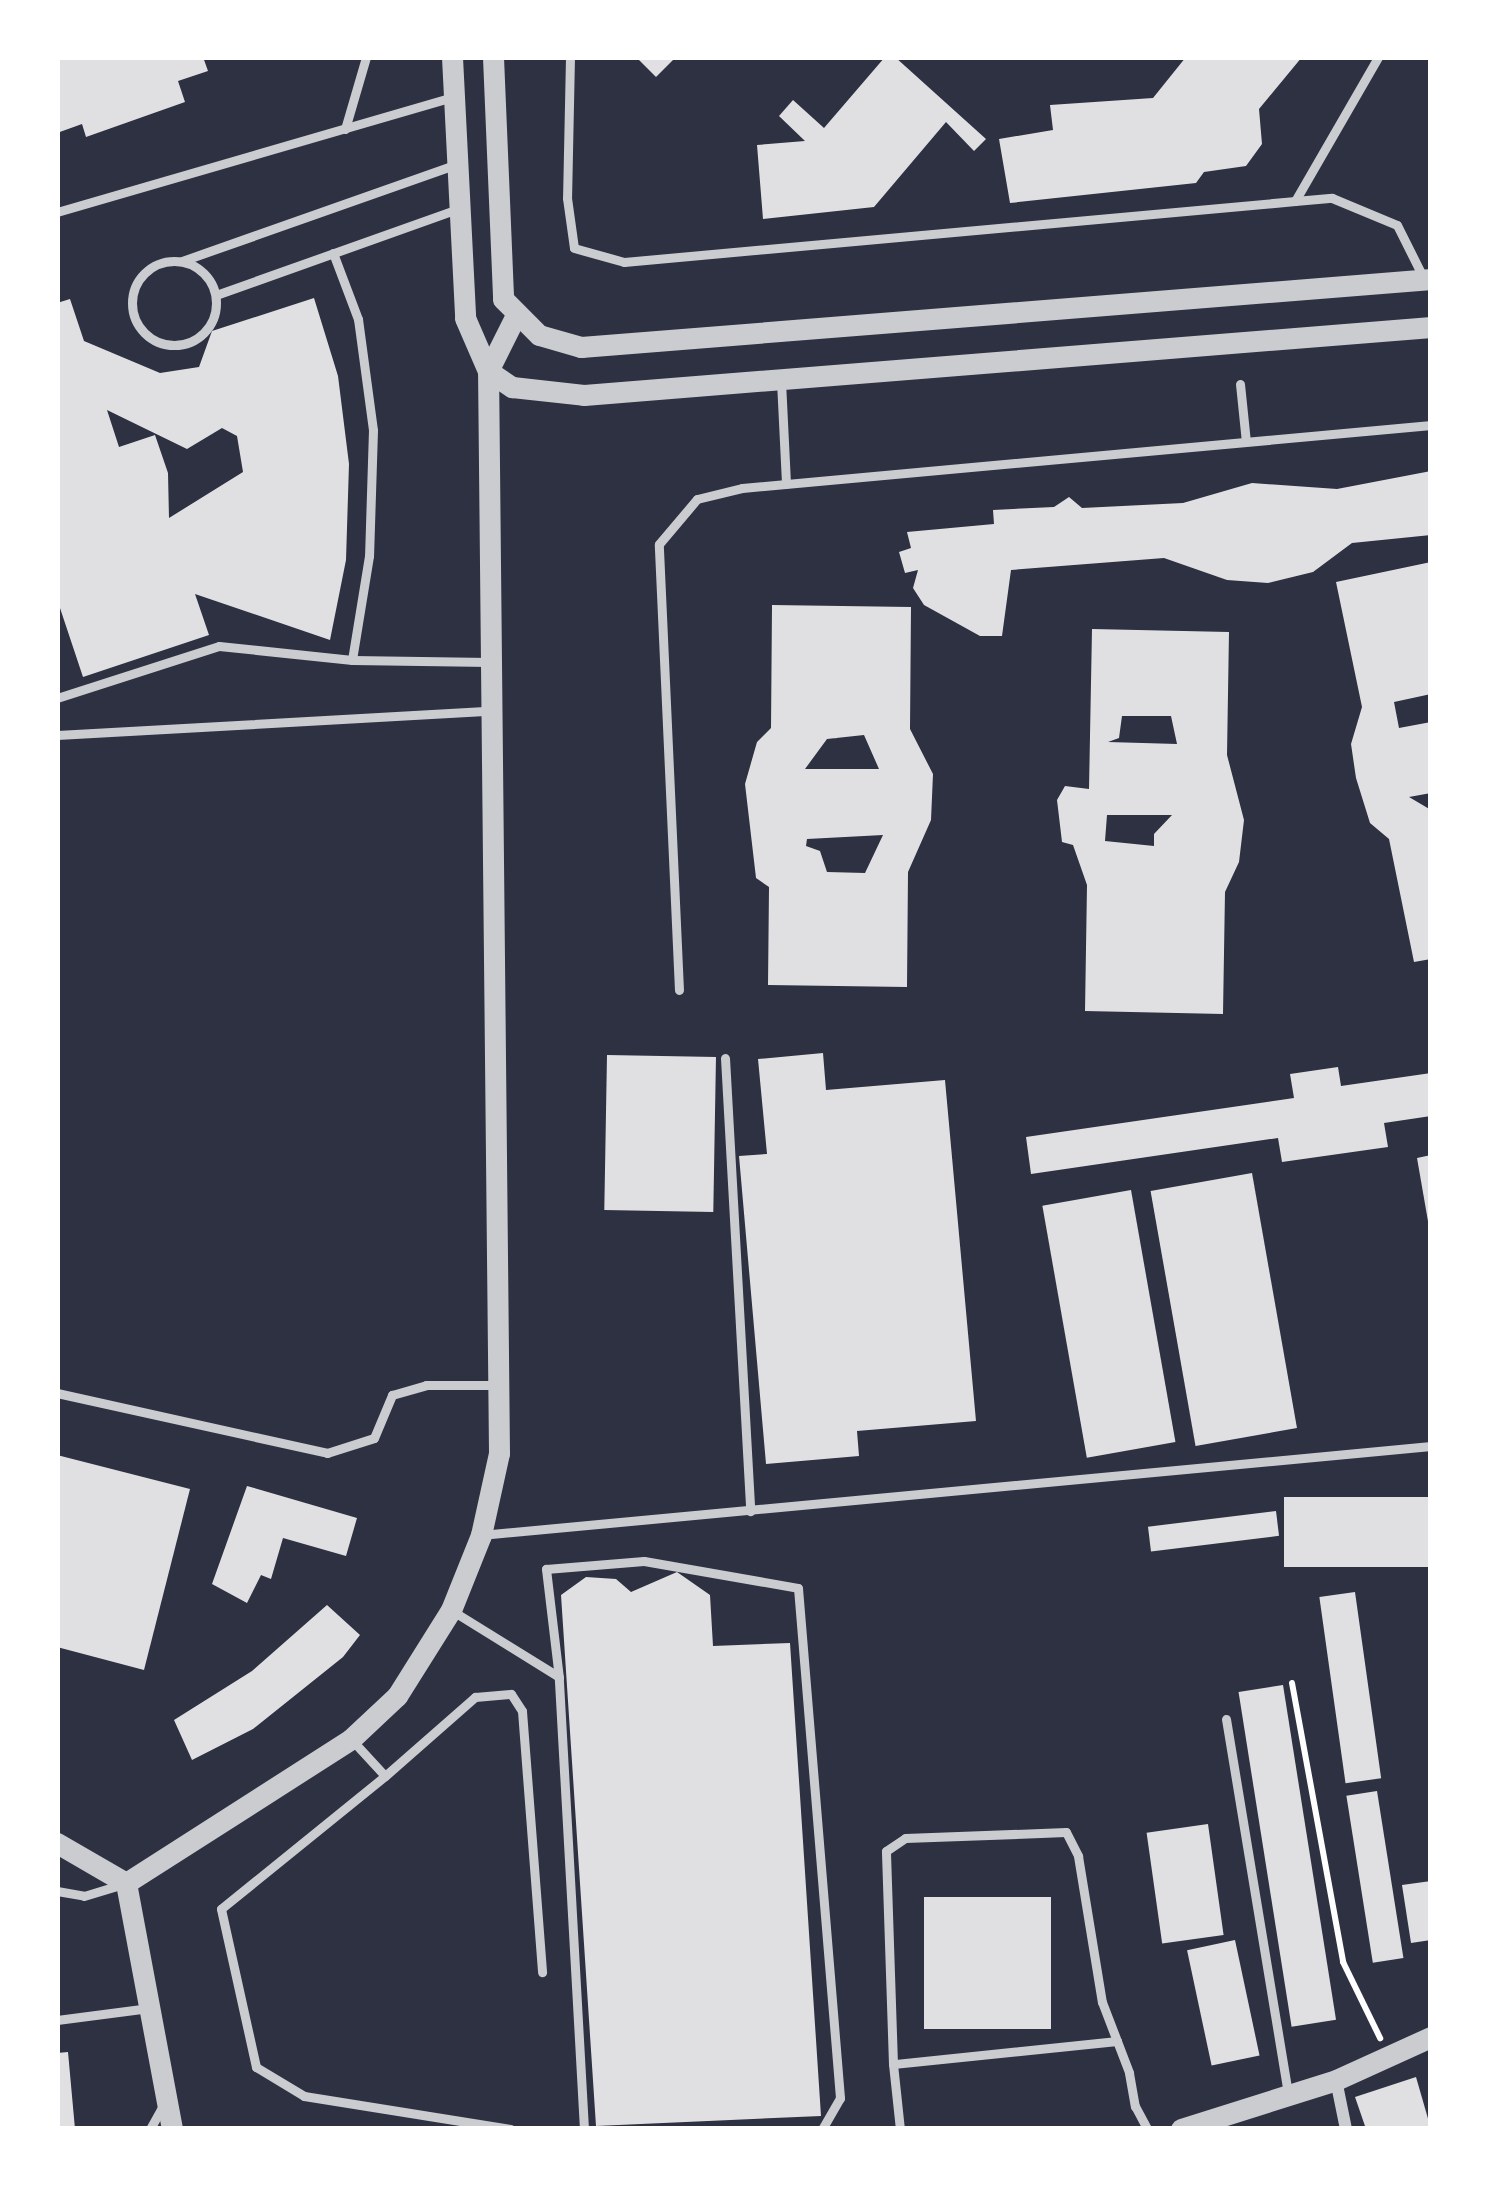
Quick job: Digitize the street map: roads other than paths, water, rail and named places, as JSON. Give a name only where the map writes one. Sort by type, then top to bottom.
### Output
[{"type":"street","points":[[127,1883],[351,1739],[397,1696],[452,1610],[481,1535],[499,1453],[488,370],[465,318],[452,57]]},
{"type":"street","points":[[493,57],[503,299],[538,335],[581,347],[1428,279]]},
{"type":"street","points":[[488,370],[516,315]]},
{"type":"street","points":[[488,370],[512,387],[584,395],[1431,327]]},
{"type":"street","points":[[57,1843],[127,1883]]},
{"type":"street","points":[[127,1883],[172,2129]]},
{"type":"street","points":[[1181,2129],[1228,2122],[1431,2037]]},
{"type":"street","points":[[1336,2080],[1346,2129]]},
{"type":"lane","points":[[344,129],[366,57]]},
{"type":"lane","points":[[570,57],[567,198],[574,248],[624,262],[1332,198],[1397,225],[1428,279]]},
{"type":"lane","points":[[1294,201],[1378,57]]},
{"type":"lane","points":[[57,212],[454,97]]},
{"type":"lane","points":[[182,261],[209,278],[217,295],[208,329],[194,341],[177,346],[148,337],[132,310],[139,280],[165,261],[182,261],[455,164]]},
{"type":"lane","points":[[217,295],[457,209]]},
{"type":"lane","points":[[333,253],[358,319],[373,430],[369,556],[352,660]]},
{"type":"lane","points":[[781,379],[786,484]]},
{"type":"lane","points":[[1240,384],[1246,442]]},
{"type":"lane","points":[[679,990],[659,544],[697,499],[786,484],[1431,425]]},
{"type":"lane","points":[[57,698],[219,646],[352,660],[489,662]]},
{"type":"lane","points":[[57,735],[489,711]]},
{"type":"lane","points":[[724,1058],[750,1511]]},
{"type":"lane","points":[[57,1393],[327,1453],[374,1438],[392,1394],[426,1385],[497,1384]]},
{"type":"lane","points":[[481,1535],[1431,1446]]},
{"type":"lane","points":[[584,2129],[560,1678],[546,1569],[644,1561],[798,1588],[840,2098],[822,2129]]},
{"type":"lane","points":[[452,1610],[560,1678]]},
{"type":"lane","points":[[510,2128],[304,2096],[256,2067],[221,1909],[475,1697],[512,1694],[522,1711],[542,1972]]},
{"type":"lane","points":[[1226,1720],[1288,2095]]},
{"type":"lane","points":[[351,1739],[385,1776]]},
{"type":"lane","points":[[900,2129],[882,1912],[886,1851],[905,1838],[1066,1832],[1117,2041],[1147,2129]]},
{"type":"lane","points":[[57,1891],[85,1895],[127,1883]]},
{"type":"lane","points":[[57,2020],[149,2008]]},
{"type":"lane","points":[[893,2064],[1117,2041]]},
{"type":"lane","points":[[150,2129],[166,2099]]}]
